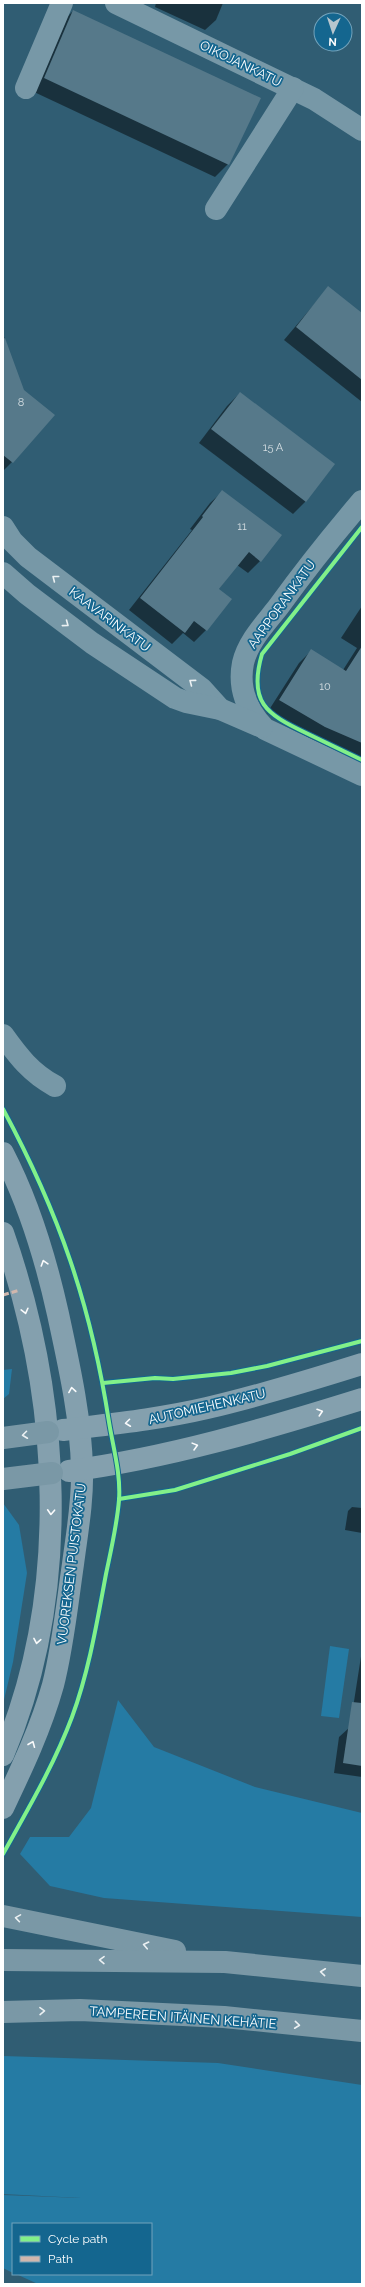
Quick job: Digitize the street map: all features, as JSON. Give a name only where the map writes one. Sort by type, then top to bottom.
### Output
[{"type":"highway","points":[[3,1438],[48,1432]]},
{"type":"highway","points":[[3,1479],[52,1473]]},
{"type":"highway","points":[[3,1916],[225,1962]]},
{"type":"highway","points":[[3,1960],[225,1962],[362,1976]]},
{"type":"highway","name":"TAMPEREEN ITÄINEN KEHÄTIE","points":[[3,2012],[80,2010],[224,2017],[362,2031]]},
{"type":"main road","name":"VUOREKSEN PUISTOKATU","points":[[3,1153],[24,1200],[52,1287],[65,1347],[78,1428],[82,1469],[81,1503],[62,1642],[53,1685],[32,1746],[3,1808]]},
{"type":"main road","name":"VUOREKSEN PUISTOKATU","points":[[3,1233],[20,1290],[35,1351],[48,1432],[52,1473],[48,1564],[38,1640],[29,1684],[17,1721],[3,1755]]},
{"type":"main road","name":"AUTOMIEHENKATU","points":[[48,1432],[133,1422],[207,1408],[302,1383],[362,1364]]},
{"type":"main road","points":[[52,1473],[157,1456],[299,1419],[362,1399]]},
{"type":"street","points":[[26,88],[62,3]]},
{"type":"street","name":"OIKOJANKATU","points":[[116,3],[145,9],[331,109],[362,130]]},
{"type":"street","points":[[216,209],[292,88]]},
{"type":"street","name":"AARPORANKATU","points":[[362,501],[324,545],[247,650],[241,674],[243,693],[250,712],[265,729],[362,775]]},
{"type":"street","name":"KAAVARINKATU","points":[[6,538],[40,566],[202,689],[220,709]]},
{"type":"street","name":"KAAVARINKATU","points":[[3,573],[27,594],[92,643],[175,698],[186,702],[220,709],[265,729]]},
{"type":"street","points":[[3,1035],[20,1059],[32,1071],[54,1086]]},
{"type":"shaded area","points":[[12,1369],[9,1394],[3,1399],[3,1370]]},
{"type":"shaded area","points":[[3,1503],[19,1525],[27,1573],[13,1662],[3,1704]]},
{"type":"shaded area","points":[[330,1646],[349,1649],[339,1718],[321,1716]]},
{"type":"shaded area","points":[[118,1700],[154,1747],[255,1787],[362,1813],[362,1917],[104,1898],[50,1886],[20,1854],[30,1837],[69,1837],[91,1808]]},
{"type":"shaded area","points":[[3,2056],[218,2063],[362,2085],[362,2284],[38,2284],[18,2275],[152,2275],[152,2223],[12,2223],[12,2272],[3,2268],[3,2195],[81,2198],[3,2194]]},
{"type":"building","points":[[73,10],[261,98],[229,165],[44,78]]},
{"type":"building","points":[[328,286],[362,313],[362,380],[296,327]]},
{"type":"building","points":[[5,338],[24,390],[55,415],[13,463],[3,455],[3,339]]},
{"type":"building","points":[[240,392],[335,464],[306,502],[211,429]]},
{"type":"building","points":[[222,490],[282,535],[261,562],[249,552],[219,589],[232,599],[207,631],[194,621],[185,633],[140,598]]},
{"type":"building","points":[[362,646],[362,743],[325,727],[279,700],[311,649],[346,671]]},
{"type":"building","points":[[352,1702],[362,1703],[362,1766],[343,1763]]},
{"type":"marked path","points":[[3,1295],[20,1290]]},
{"type":"cycle path","points":[[362,527],[262,654],[258,670],[257,684],[259,695],[264,704],[280,719],[362,760]]},
{"type":"cycle path","points":[[3,1109],[41,1185],[70,1261],[82,1299],[93,1338],[102,1379],[119,1480],[119,1500],[115,1528],[96,1628],[78,1700],[65,1735],[49,1770],[3,1854]]},
{"type":"cycle path","points":[[103,1383],[155,1378],[173,1379],[231,1373],[267,1366],[362,1341]]},
{"type":"cycle path","points":[[119,1499],[175,1490],[290,1454],[362,1428]]}]
